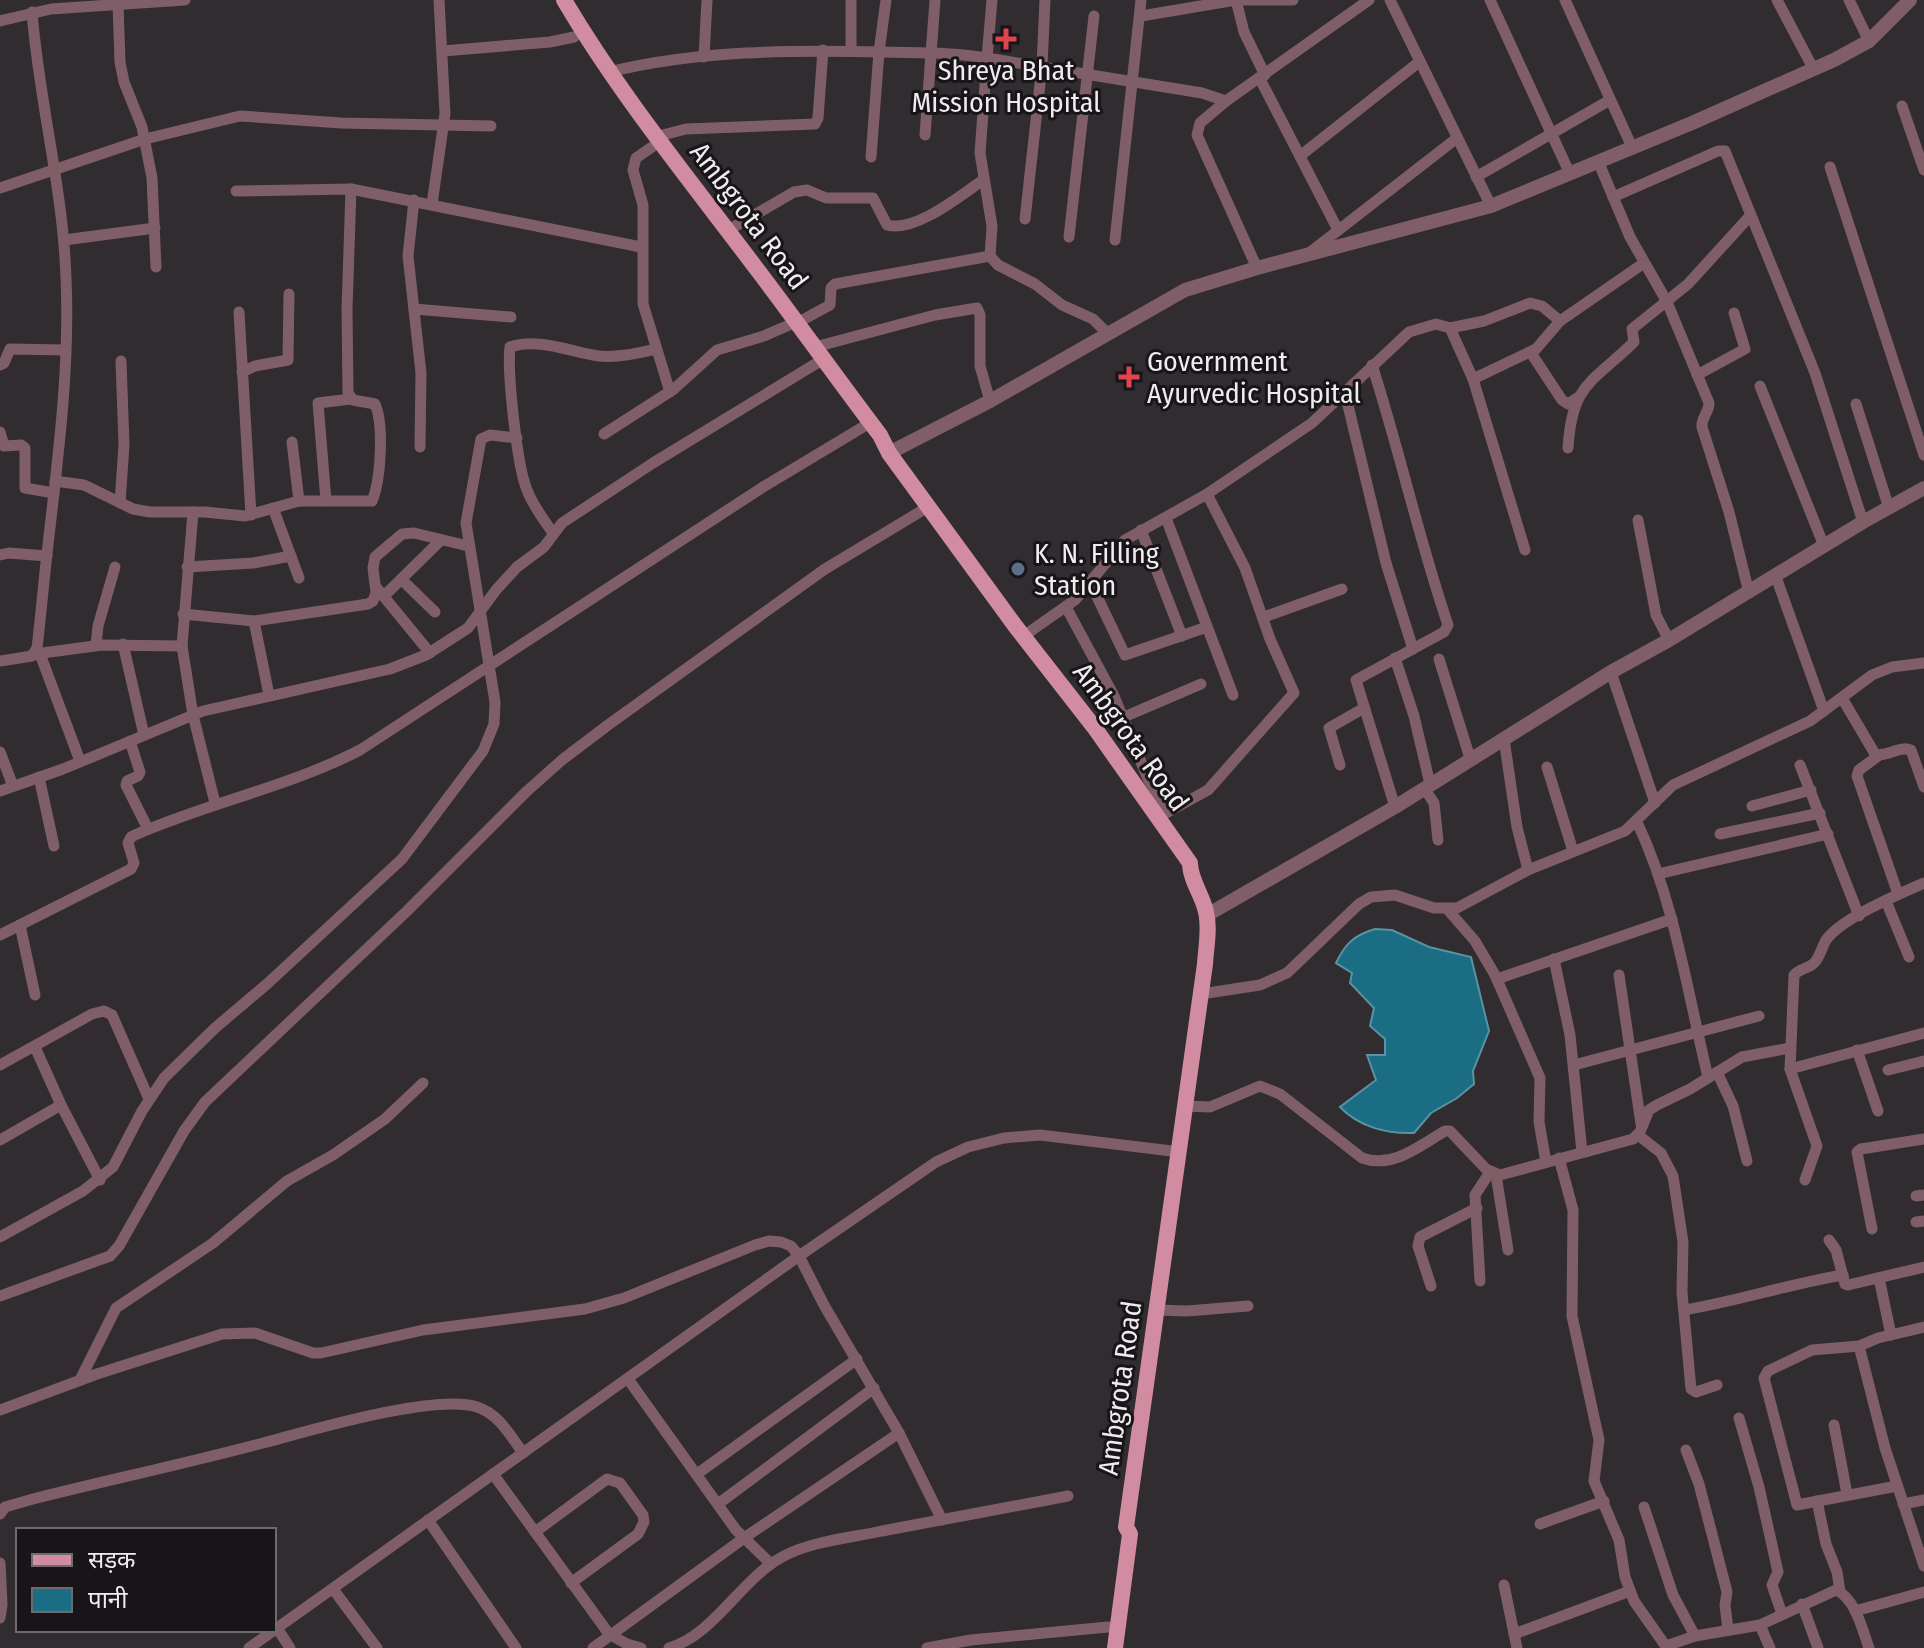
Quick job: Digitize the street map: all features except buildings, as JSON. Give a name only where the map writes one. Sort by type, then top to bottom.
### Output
[{"type":"main road","points":[[551,0],[574,37],[793,324]]},
{"type":"main road","name":"Ambgrota Road","points":[[564,0],[654,142],[727,231],[816,355],[880,435],[886,449],[1022,633],[1162,814],[1190,863],[1207,915],[1201,994],[1126,1527],[1130,1534],[1115,1648]]},
{"type":"main road","points":[[816,355],[863,427],[877,444],[886,449]]},
{"type":"main road","points":[[1022,633],[1018,635],[1031,655],[1152,826],[1190,870]]},
{"type":"main road","points":[[1105,1648],[1121,1533],[1126,1527]]},
{"type":"street","points":[[0,21],[32,12],[185,0]]},
{"type":"street","points":[[432,204],[445,125],[439,0]]},
{"type":"street","points":[[704,57],[707,0]]},
{"type":"street","points":[[851,0],[851,50]]},
{"type":"street","points":[[871,157],[886,0]]},
{"type":"street","points":[[925,135],[935,0]]},
{"type":"street","points":[[992,0],[980,153],[992,226],[990,256],[998,265],[1035,284],[1062,305],[1093,319],[1108,334]]},
{"type":"street","points":[[1025,219],[1042,66],[1045,0]]},
{"type":"street","points":[[1115,240],[1141,0]]},
{"type":"street","points":[[1141,16],[1236,0],[1293,0]]},
{"type":"street","points":[[1236,0],[1244,32],[1262,77],[1338,230]]},
{"type":"street","points":[[1257,268],[1197,135],[1200,123],[1226,101],[1369,0]]},
{"type":"street","points":[[1390,0],[1491,206]]},
{"type":"street","points":[[1490,0],[1570,174]]},
{"type":"street","points":[[1565,0],[1632,147]]},
{"type":"street","points":[[1777,0],[1813,68]]},
{"type":"street","points":[[1849,0],[1869,41]]},
{"type":"street","points":[[886,449],[990,401],[1185,290],[1491,206],[1869,41],[1910,0]]},
{"type":"street","points":[[118,4],[122,72],[145,139],[152,178],[156,267]]},
{"type":"street","points":[[32,12],[39,84],[55,168],[67,280],[55,487],[38,654],[80,761]]},
{"type":"street","points":[[1069,237],[1094,16]]},
{"type":"street","points":[[443,51],[550,42],[574,37]]},
{"type":"street","points":[[609,72],[704,57],[823,50],[930,53],[1042,66],[1202,93],[1226,101]]},
{"type":"street","points":[[670,392],[643,304],[643,205],[633,166],[636,158],[654,142],[686,129],[815,124],[823,50]]},
{"type":"street","points":[[1300,156],[1419,62]]},
{"type":"street","points":[[1476,177],[1610,100]]},
{"type":"street","points":[[1902,106],[1924,170]]},
{"type":"street","points":[[0,188],[145,139],[240,116],[491,126]]},
{"type":"street","points":[[1306,255],[1457,138]]},
{"type":"street","points":[[1610,189],[1722,150],[1726,153],[1815,373],[1863,522]]},
{"type":"street","points":[[1598,161],[1644,263],[1667,302],[1709,403],[1702,427],[1729,512],[1749,593]]},
{"type":"street","points":[[1830,167],[1924,455]]},
{"type":"street","points":[[727,231],[775,201],[804,190],[826,198],[873,198],[887,225],[903,226],[944,208],[983,180]]},
{"type":"street","points":[[236,191],[351,189],[641,247]]},
{"type":"street","points":[[351,189],[347,309],[348,393],[351,399]]},
{"type":"street","points":[[414,200],[408,243],[421,373],[420,447]]},
{"type":"street","points":[[1568,448],[1570,418],[1578,398],[1593,377],[1634,342],[1632,329],[1688,284],[1750,216]]},
{"type":"street","points":[[64,240],[155,228]]},
{"type":"street","points":[[604,434],[670,392],[717,350],[764,336],[830,305],[830,290],[835,284],[990,256]]},
{"type":"street","points":[[1473,379],[1531,353],[1560,321],[1644,263]]},
{"type":"street","points":[[242,372],[255,366],[288,360],[291,347],[289,294]]},
{"type":"street","points":[[1022,633],[1080,595],[1118,547],[1141,530],[1207,494],[1312,423],[1372,365],[1416,329],[1436,324],[1450,328],[1484,321],[1530,303],[1542,306],[1560,321]]},
{"type":"street","points":[[0,791],[193,715],[390,669],[430,653],[468,628],[506,579],[544,547],[562,523],[816,355],[935,315],[977,308],[980,315],[980,366],[990,401]]},
{"type":"street","points":[[414,309],[511,317]]},
{"type":"street","points":[[239,312],[251,515]]},
{"type":"street","points":[[1697,375],[1746,348],[1734,313]]},
{"type":"street","points":[[1450,328],[1473,379],[1525,550]]},
{"type":"street","points":[[553,533],[527,490],[522,474],[510,347],[520,344],[611,356],[656,349]]},
{"type":"street","points":[[0,365],[10,349],[65,350]]},
{"type":"street","points":[[1531,353],[1562,400],[1568,404],[1578,398]]},
{"type":"street","points":[[120,503],[124,445],[121,361]]},
{"type":"street","points":[[1372,365],[1399,451],[1422,546],[1448,625],[1444,632],[1356,680],[1395,807]]},
{"type":"street","points":[[1760,386],[1824,546]]},
{"type":"street","points":[[1345,393],[1386,563],[1413,649]]},
{"type":"street","points":[[0,432],[4,446],[21,445],[25,448],[25,488],[84,485],[143,512],[251,515],[299,501],[368,503],[372,501],[380,445],[378,411],[372,402],[351,399],[318,403],[326,501]]},
{"type":"street","points":[[1856,404],[1889,508]]},
{"type":"street","points":[[0,935],[131,869],[134,863],[129,839],[148,829],[338,761],[379,738],[763,487],[863,427]]},
{"type":"street","points":[[0,1237],[100,1180],[113,1167],[149,1099],[164,1078],[402,859],[483,751],[491,734],[495,711],[490,664],[468,546],[467,511],[481,439],[490,435],[517,438]]},
{"type":"street","points":[[292,442],[299,501]]},
{"type":"street","points":[[1207,915],[1395,807],[1611,672],[1924,488]]},
{"type":"street","points":[[1066,607],[1124,717],[1162,814],[1208,790],[1293,695],[1233,542],[1207,494]]},
{"type":"street","points":[[0,1296],[110,1256],[119,1246],[184,1131],[205,1102],[562,760],[825,569],[928,507]]},
{"type":"street","points":[[273,508],[299,578]]},
{"type":"street","points":[[193,512],[182,646],[193,715],[215,803]]},
{"type":"street","points":[[1166,518],[1233,695]]},
{"type":"street","points":[[1638,520],[1656,615],[1669,640]]},
{"type":"street","points":[[1141,530],[1182,636]]},
{"type":"street","points":[[430,653],[380,592],[374,559],[402,534],[414,533],[468,546]]},
{"type":"street","points":[[183,614],[254,621],[368,604],[401,579],[441,540]]},
{"type":"street","points":[[0,555],[47,556]]},
{"type":"street","points":[[187,567],[253,563],[291,556]]},
{"type":"street","points":[[96,645],[98,626],[115,567]]},
{"type":"street","points":[[1776,577],[1824,711]]},
{"type":"street","points":[[401,579],[435,612]]},
{"type":"street","points":[[1090,582],[1125,655],[1207,627]]},
{"type":"street","points":[[1264,617],[1342,589]]},
{"type":"street","points":[[254,621],[269,695]]},
{"type":"street","points":[[123,644],[144,735]]},
{"type":"street","points":[[0,661],[96,645],[182,646]]},
{"type":"street","points":[[1395,658],[1414,716],[1427,786],[1434,803],[1438,840]]},
{"type":"street","points":[[1439,659],[1470,758]]},
{"type":"street","points":[[1201,994],[1260,985],[1287,973],[1359,904],[1371,897],[1395,895],[1448,910],[1457,908],[1528,870],[1615,837],[1637,822],[1673,785],[1810,721],[1881,670],[1924,663]]},
{"type":"street","points":[[1611,672],[1655,803]]},
{"type":"street","points":[[1124,717],[1201,684]]},
{"type":"street","points":[[1842,698],[1871,751],[1878,756]]},
{"type":"street","points":[[1340,765],[1329,728],[1364,708]]},
{"type":"street","points":[[1504,739],[1517,827],[1528,870]]},
{"type":"street","points":[[130,741],[140,772],[126,785],[148,829]]},
{"type":"street","points":[[1898,894],[1857,776],[1859,770],[1878,756],[1906,748],[1911,750],[1924,787]]},
{"type":"street","points":[[0,752],[13,786]]},
{"type":"street","points":[[1800,765],[1859,916]]},
{"type":"street","points":[[1547,767],[1573,851]]},
{"type":"street","points":[[39,777],[54,846]]},
{"type":"street","points":[[1752,806],[1811,790]]},
{"type":"street","points":[[1720,834],[1820,813]]},
{"type":"street","points":[[1637,822],[1672,919],[1697,1031],[1713,1074],[1733,1106],[1747,1161]]},
{"type":"street","points":[[1658,874],[1828,834]]},
{"type":"street","points":[[1805,1180],[1817,1146],[1790,1069],[1794,975],[1813,964],[1826,940],[1859,916],[1924,883]]},
{"type":"street","points":[[1886,901],[1909,957]]},
{"type":"street","points":[[1448,910],[1475,941],[1497,979],[1540,1078],[1539,1122],[1546,1162]]},
{"type":"street","points":[[1497,979],[1672,919]]},
{"type":"street","points":[[20,925],[35,995]]},
{"type":"street","points":[[1554,959],[1574,1065],[1582,1152]]},
{"type":"street","points":[[1619,975],[1640,1132],[1658,1149],[1673,1176],[1683,1242],[1684,1310],[1691,1389],[1696,1392],[1717,1385]]},
{"type":"street","points":[[0,1065],[92,1014],[109,1013],[149,1099]]},
{"type":"street","points":[[1574,1065],[1759,1016]]},
{"type":"street","points":[[1790,1069],[1924,1033]]},
{"type":"street","points":[[35,1047],[100,1180]]},
{"type":"street","points":[[1480,1281],[1477,1190],[1493,1173],[1633,1139],[1640,1132],[1649,1110],[1742,1057],[1790,1048]]},
{"type":"street","points":[[1857,1050],[1878,1111]]},
{"type":"street","points":[[1888,1070],[1924,1061]]},
{"type":"street","points":[[80,1380],[116,1308],[213,1243],[287,1181],[333,1155],[385,1119],[423,1083]]},
{"type":"street","points":[[1185,1106],[1210,1107],[1260,1086],[1280,1094],[1362,1158],[1372,1161],[1391,1161],[1450,1131],[1493,1173],[1508,1250]]},
{"type":"street","points":[[0,1140],[61,1105]]},
{"type":"street","points":[[290,1648],[277,1628],[936,1162],[968,1147],[1004,1138],[1040,1135],[1180,1152]]},
{"type":"street","points":[[1872,1229],[1857,1152],[1924,1139]]},
{"type":"street","points":[[1559,1158],[1572,1200],[1572,1316],[1597,1428],[1594,1481],[1619,1540],[1630,1591],[1644,1617],[1667,1647],[1695,1636],[1760,1625],[1830,1591],[1840,1591]]},
{"type":"street","points":[[1431,1286],[1418,1246],[1420,1237],[1477,1208]]},
{"type":"street","points":[[1829,1240],[1836,1250],[1848,1285],[1924,1267]]},
{"type":"street","points":[[0,1410],[80,1380],[222,1334],[255,1333],[313,1353],[334,1352],[423,1330],[585,1309],[624,1298],[769,1241],[791,1246],[799,1256],[899,1433],[942,1520]]},
{"type":"street","points":[[1684,1310],[1743,1298],[1789,1284],[1843,1275]]},
{"type":"street","points":[[1879,1278],[1891,1335]]},
{"type":"street","points":[[1157,1310],[1248,1306]]},
{"type":"street","points":[[1897,1486],[1801,1505],[1794,1502],[1764,1378],[1768,1371],[1800,1354],[1825,1348],[1859,1346],[1924,1327]]},
{"type":"street","points":[[1859,1346],[1897,1486],[1921,1547],[1924,1566]]},
{"type":"street","points":[[697,1474],[857,1359]]},
{"type":"street","points":[[628,1379],[744,1538],[771,1564]]},
{"type":"street","points":[[718,1504],[874,1388]]},
{"type":"street","points":[[0,1514],[5,1507],[48,1495],[347,1421],[434,1406],[461,1404],[491,1413],[523,1453]]},
{"type":"street","points":[[1739,1418],[1773,1549],[1778,1574],[1772,1585],[1782,1614]]},
{"type":"street","points":[[1834,1425],[1847,1494]]},
{"type":"street","points":[[593,1648],[744,1538],[899,1433]]},
{"type":"street","points":[[1686,1450],[1699,1484],[1727,1592],[1728,1630]]},
{"type":"street","points":[[493,1474],[609,1634],[641,1648]]},
{"type":"street","points":[[535,1532],[607,1479],[620,1483],[643,1515],[644,1522],[638,1534],[571,1583]]},
{"type":"street","points":[[669,1648],[680,1645],[704,1626],[771,1564],[803,1549],[1068,1496]]},
{"type":"street","points":[[1903,1504],[1924,1500]]},
{"type":"street","points":[[1540,1524],[1604,1501]]},
{"type":"street","points":[[1817,1501],[1840,1591],[1855,1611],[1869,1648]]},
{"type":"street","points":[[1644,1507],[1673,1595],[1695,1636]]},
{"type":"street","points":[[428,1520],[516,1648]]},
{"type":"street","points":[[0,1563],[0,1618]]},
{"type":"street","points":[[1504,1585],[1517,1648]]},
{"type":"street","points":[[333,1589],[377,1648]]},
{"type":"street","points":[[1514,1634],[1630,1591]]},
{"type":"street","points":[[1855,1611],[1924,1592]]},
{"type":"street","points":[[1802,1604],[1818,1648]]},
{"type":"street","points":[[1760,1625],[1770,1648]]},
{"type":"street","points":[[927,1648],[971,1640],[1012,1642],[1108,1627]]},
{"type":"street","points":[[249,1648],[271,1632]]},
{"type":"water","points":[[1375,929],[1392,930],[1429,947],[1471,957],[1489,1031],[1473,1071],[1474,1084],[1431,1113],[1414,1133],[1374,1128],[1356,1120],[1340,1107],[1376,1080],[1367,1055],[1385,1055],[1385,1039],[1370,1026],[1374,1008],[1350,983],[1352,973],[1336,963],[1351,941]]},
{"type":"place","name":"Shreya Bhat Mission Hospital","points":[[1006,39]]},
{"type":"place","name":"Government Ayurvedic Hospital","points":[[1129,377]]},
{"type":"place","name":"K. N. Filling Station","points":[[1018,569]]}]
